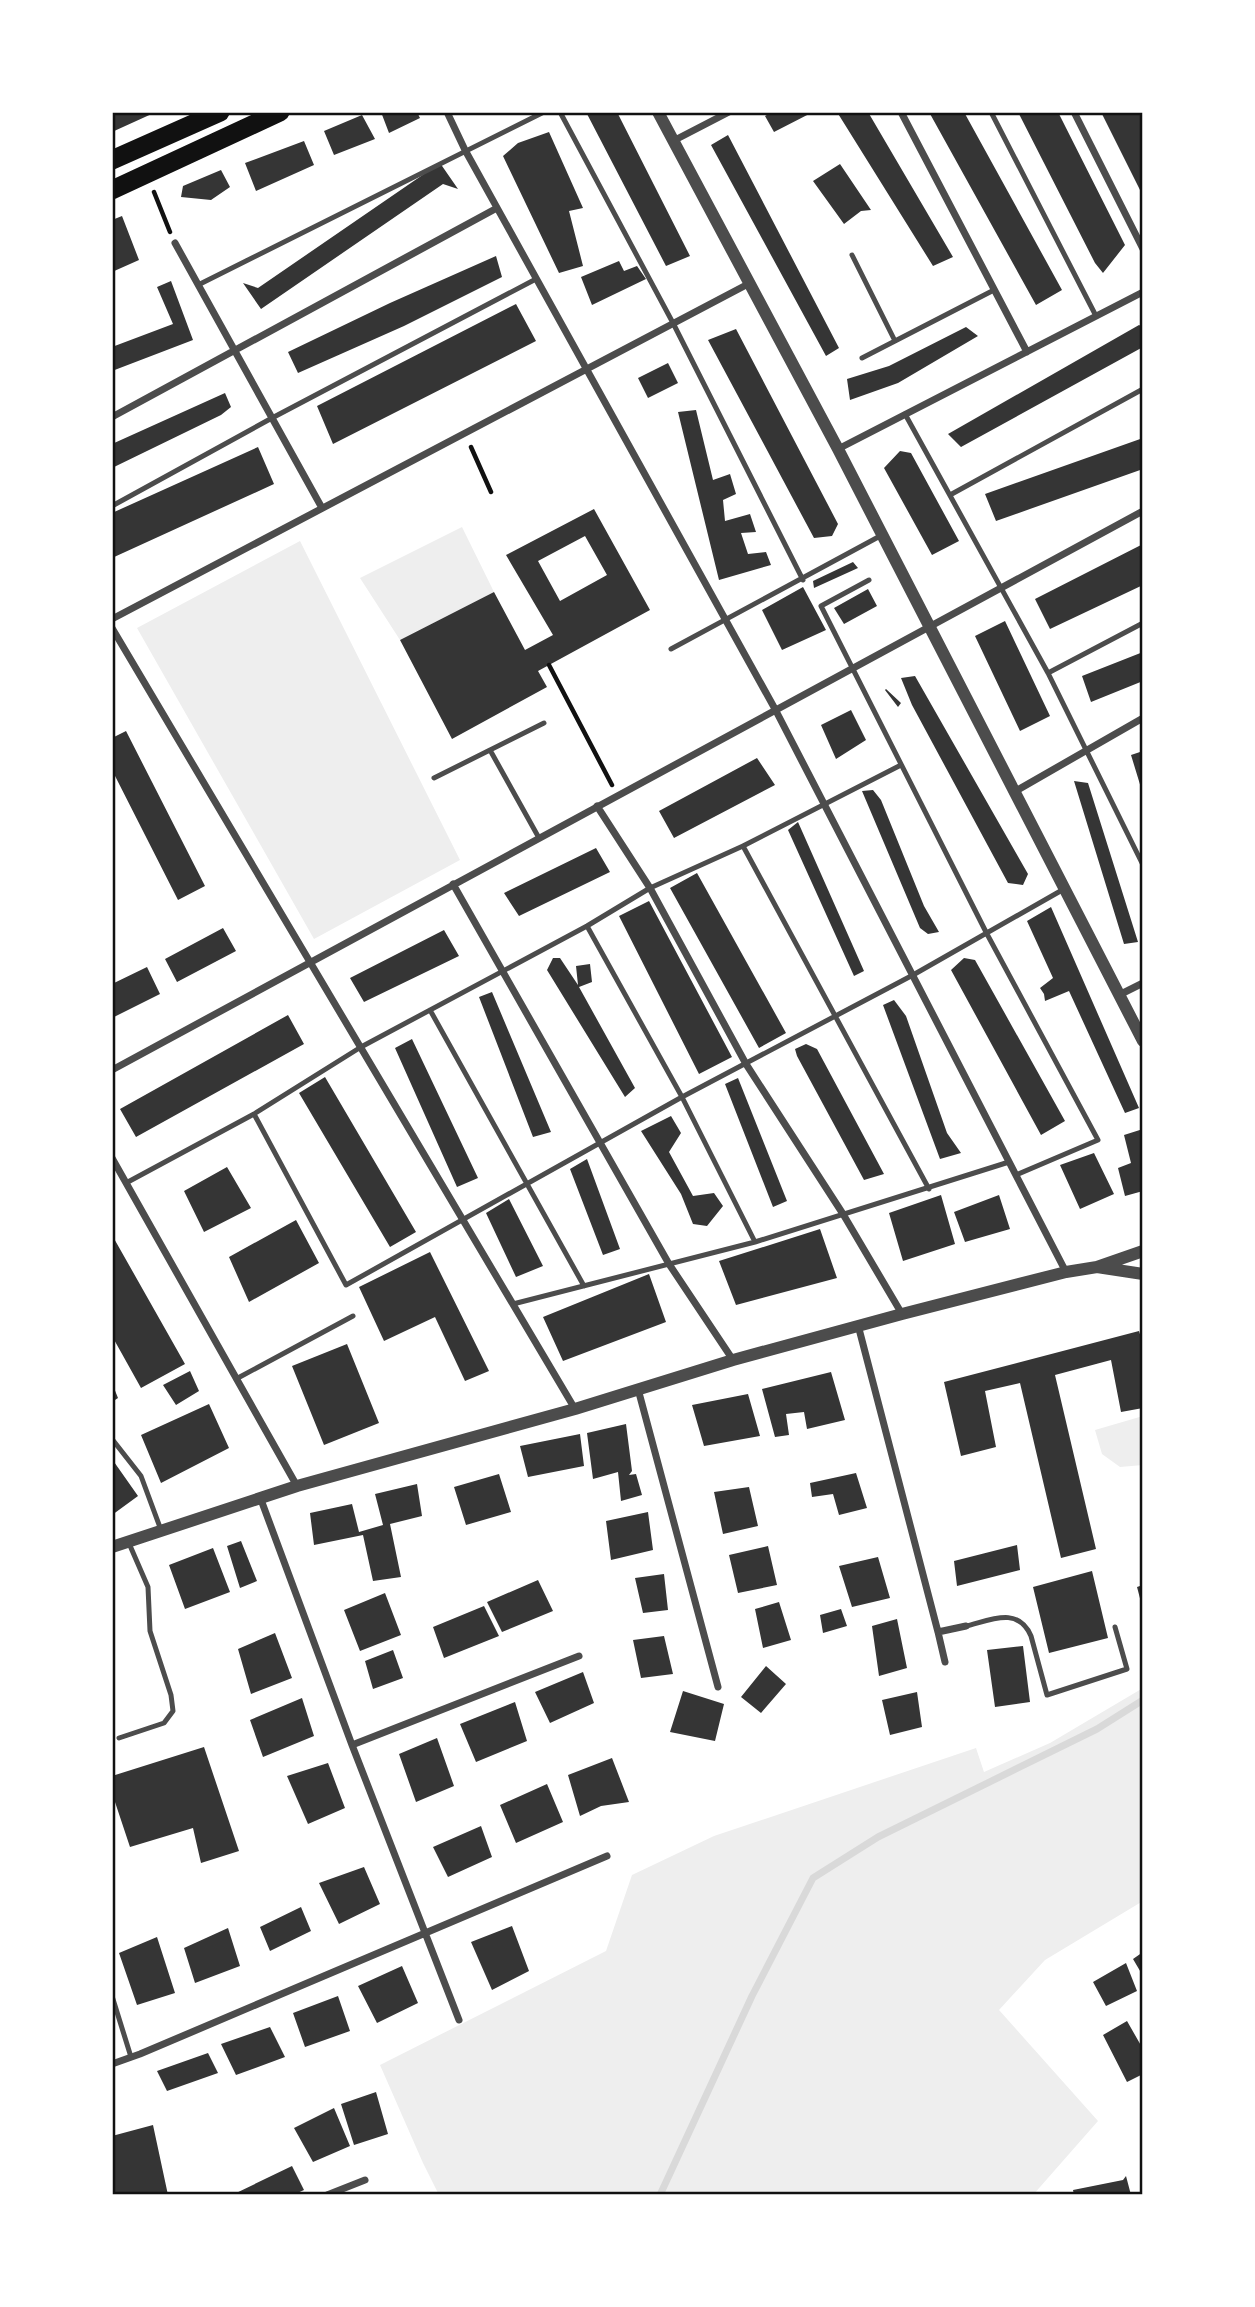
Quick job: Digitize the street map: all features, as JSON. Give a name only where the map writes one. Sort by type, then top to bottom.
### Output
[{"type":"highway","points":[[112,160],[220,112]]},
{"type":"highway","points":[[112,190],[280,112]]},
{"type":"street","points":[[447,112],[464,150],[775,709],[1066,1272]]},
{"type":"street","points":[[658,112],[838,449],[1143,1041]]},
{"type":"street","points":[[673,141],[729,112]]},
{"type":"street","points":[[901,112],[1027,352]]},
{"type":"street","points":[[1074,112],[1143,249]]},
{"type":"street","points":[[112,417],[497,208]]},
{"type":"street","points":[[175,243],[322,508]]},
{"type":"street","points":[[112,619],[750,283]]},
{"type":"street","points":[[838,449],[1143,292]]},
{"type":"street","points":[[112,1070],[1143,511]]},
{"type":"street","points":[[112,628],[575,1409]]},
{"type":"street","points":[[1014,792],[1143,719]]},
{"type":"street","points":[[597,806],[650,888],[746,1064],[843,1214],[902,1314]]},
{"type":"street","points":[[453,884],[669,1264],[733,1360]]},
{"type":"street","points":[[1119,995],[1143,983]]},
{"type":"street","points":[[112,1158],[297,1486]]},
{"type":"street","points":[[112,1547],[260,1497],[575,1409],[733,1360],[858,1325],[1066,1272],[1097,1267],[1143,1251]]},
{"type":"street","points":[[1097,1267],[1143,1275]]},
{"type":"street","points":[[858,1325],[944,1662]]},
{"type":"street","points":[[638,1389],[718,1688]]},
{"type":"street","points":[[260,1497],[352,1745],[459,2020]]},
{"type":"street","points":[[938,1632],[966,1626]]},
{"type":"street","points":[[352,1745],[579,1656]]},
{"type":"street","points":[[112,2064],[607,1856]]},
{"type":"street","points":[[327,2195],[365,2180]]},
{"type":"lane","points":[[198,285],[544,112]]},
{"type":"lane","points":[[560,112],[673,323],[803,580]]},
{"type":"lane","points":[[991,112],[1096,316]]},
{"type":"lane","points":[[852,255],[895,341]]},
{"type":"lane","points":[[112,506],[536,279]]},
{"type":"lane","points":[[862,358],[994,290]]},
{"type":"lane","points":[[950,495],[1143,389]]},
{"type":"lane","points":[[905,414],[1048,673],[1143,866]]},
{"type":"lane","points":[[671,649],[882,535]]},
{"type":"lane","points":[[869,580],[821,606],[987,934],[1098,1140],[1016,1175]]},
{"type":"lane","points":[[1048,673],[1143,623]]},
{"type":"lane","points":[[434,778],[544,723]]},
{"type":"lane","points":[[490,750],[539,838]]},
{"type":"lane","points":[[126,1183],[254,1114],[360,1047],[587,926],[650,888],[743,846],[901,765]]},
{"type":"lane","points":[[743,846],[929,1189]]},
{"type":"lane","points":[[254,1114],[346,1285],[682,1097],[913,975],[1064,889]]},
{"type":"lane","points":[[587,926],[682,1097],[755,1242]]},
{"type":"lane","points":[[430,1010],[584,1286]]},
{"type":"lane","points":[[513,1304],[755,1242],[1009,1162]]},
{"type":"lane","points":[[236,1379],[353,1316]]},
{"type":"lane","points":[[112,1439],[141,1476],[160,1530]]},
{"type":"lane","points":[[119,1738],[163,1723],[173,1712],[171,1695],[150,1632],[148,1587],[128,1541]]},
{"type":"lane","points":[[966,1626],[1002,1617],[1020,1620],[1031,1636],[1047,1695],[1127,1669],[1115,1627]]},
{"type":"lane","points":[[112,1996],[131,2057]]},
{"type":"path","points":[[147,175],[175,243]]},
{"type":"path","points":[[465,433],[491,492]]},
{"type":"path","points":[[549,665],[617,795]]},
{"type":"shaded area","points":[[462,527],[494,592],[400,640],[360,578]]},
{"type":"shaded area","points":[[300,541],[460,860],[314,939],[137,628]]},
{"type":"shaded area","points":[[1143,1416],[1143,1465],[1120,1467],[1102,1454],[1095,1430]]},
{"type":"shaded area","points":[[1143,1688],[1143,1901],[1045,1960],[999,2010],[1098,2121],[1033,2195],[439,2195],[380,2065],[606,1951],[632,1875],[714,1836],[976,1748],[984,1772],[1050,1743]]},
{"type":"building","points":[[112,112],[156,112],[112,132]]},
{"type":"building","points":[[381,112],[417,112],[420,118],[389,133]]},
{"type":"building","points":[[586,112],[617,112],[690,256],[666,266]]},
{"type":"building","points":[[772,112],[813,112],[774,132],[765,116]]},
{"type":"building","points":[[837,112],[868,112],[953,257],[933,266]]},
{"type":"building","points":[[929,112],[964,112],[1062,290],[1036,305]]},
{"type":"building","points":[[1018,112],[1058,112],[1125,245],[1103,273],[1095,263]]},
{"type":"building","points":[[1101,112],[1141,112],[1143,116],[1143,196]]},
{"type":"building","points":[[362,115],[375,139],[334,155],[324,131]]},
{"type":"building","points":[[549,132],[583,208],[569,211],[583,266],[559,273],[503,156],[518,143]]},
{"type":"building","points":[[728,135],[839,348],[826,356],[711,145]]},
{"type":"building","points":[[304,141],[314,165],[256,191],[245,163]]},
{"type":"building","points":[[440,163],[458,189],[443,184],[261,309],[243,283],[258,288]]},
{"type":"building","points":[[840,164],[871,210],[861,211],[844,224],[813,181]]},
{"type":"building","points":[[221,170],[230,187],[211,200],[181,197],[183,186]]},
{"type":"building","points":[[122,216],[139,260],[112,272],[112,220]]},
{"type":"building","points":[[496,256],[502,277],[404,326],[298,373],[288,352]]},
{"type":"building","points":[[619,261],[624,271],[637,266],[646,279],[592,305],[581,277]]},
{"type":"building","points":[[171,281],[193,340],[112,371],[112,347],[173,324],[157,287]]},
{"type":"building","points":[[516,304],[536,341],[333,444],[317,406]]},
{"type":"building","points":[[1139,325],[1143,327],[1143,347],[961,447],[948,434]]},
{"type":"building","points":[[966,327],[978,336],[898,383],[850,400],[847,379],[889,366]]},
{"type":"building","points":[[736,329],[838,524],[832,536],[814,538],[708,340]]},
{"type":"building","points":[[668,363],[678,383],[648,398],[638,378]]},
{"type":"building","points":[[225,393],[231,407],[221,415],[112,468],[112,444]]},
{"type":"building","points":[[696,410],[713,480],[730,474],[736,494],[723,500],[725,521],[750,514],[756,532],[741,533],[748,554],[766,552],[771,565],[719,580],[678,412]]},
{"type":"building","points":[[1143,438],[1143,469],[996,521],[985,494]]},
{"type":"building","points":[[258,447],[274,484],[112,558],[112,513]]},
{"type":"building","points":[[900,451],[911,453],[959,541],[932,555],[884,468]]},
{"type":"building","points":[[594,509],[650,610],[538,671],[547,687],[452,739],[400,640],[494,592],[525,650],[553,635],[506,555]],"holes":[[[585,536],[607,575],[560,601],[538,561]]]},
{"type":"building","points":[[1143,544],[1143,585],[1050,629],[1035,599]]},
{"type":"building","points":[[853,562],[858,568],[814,588],[813,581]]},
{"type":"building","points":[[803,587],[826,630],[782,650],[762,610]]},
{"type":"building","points":[[868,589],[877,606],[844,624],[834,608]]},
{"type":"building","points":[[1005,621],[1050,716],[1020,731],[975,636]]},
{"type":"building","points":[[1143,652],[1143,681],[1091,702],[1082,676]]},
{"type":"building","points":[[915,676],[1028,874],[1023,885],[1008,883],[912,705],[901,678]]},
{"type":"building","points":[[885,690],[901,703],[898,707]]},
{"type":"building","points":[[851,710],[866,740],[836,759],[821,725]]},
{"type":"building","points":[[126,731],[205,886],[178,900],[112,770],[112,738]]},
{"type":"building","points":[[1143,751],[1143,791],[1142,791],[1131,755]]},
{"type":"building","points":[[757,758],[775,785],[674,838],[659,811]]},
{"type":"building","points":[[1074,781],[1088,783],[1138,942],[1124,944]]},
{"type":"building","points":[[873,790],[881,800],[924,906],[939,932],[928,934],[920,928],[862,791]]},
{"type":"building","points":[[798,822],[864,971],[854,976],[788,830]]},
{"type":"building","points":[[596,848],[610,872],[519,916],[504,893]]},
{"type":"building","points":[[697,873],[786,1033],[759,1048],[670,888]]},
{"type":"building","points":[[649,901],[732,1057],[699,1074],[619,916]]},
{"type":"building","points":[[1051,907],[1139,1108],[1125,1113],[1069,991],[1045,1001],[1040,988],[1053,978],[1027,921]]},
{"type":"building","points":[[223,928],[236,951],[177,982],[165,959]]},
{"type":"building","points":[[444,930],[459,956],[364,1002],[350,978]]},
{"type":"building","points":[[553,958],[560,958],[578,985],[576,966],[590,964],[592,982],[579,987],[635,1088],[625,1097],[547,970]]},
{"type":"building","points":[[964,958],[975,960],[1065,1121],[1041,1135],[951,970]]},
{"type":"building","points":[[147,967],[160,994],[112,1018],[112,984]]},
{"type":"building","points":[[492,992],[551,1132],[533,1137],[479,997]]},
{"type":"building","points":[[894,1000],[906,1016],[947,1133],[961,1153],[940,1159],[883,1005]]},
{"type":"building","points":[[288,1015],[304,1044],[136,1137],[120,1109]]},
{"type":"building","points":[[412,1039],[478,1178],[457,1187],[395,1048]]},
{"type":"building","points":[[806,1044],[817,1049],[884,1174],[864,1180],[797,1056],[795,1049]]},
{"type":"building","points":[[325,1077],[416,1232],[390,1247],[299,1093]]},
{"type":"building","points":[[738,1078],[787,1201],[773,1207],[725,1084]]},
{"type":"building","points":[[671,1116],[681,1133],[669,1152],[693,1196],[714,1193],[723,1206],[707,1226],[693,1224],[681,1194],[641,1131]]},
{"type":"building","points":[[1143,1129],[1143,1191],[1125,1196],[1118,1168],[1131,1163],[1124,1135]]},
{"type":"building","points":[[1094,1153],[1114,1194],[1080,1209],[1060,1165]]},
{"type":"building","points":[[587,1159],[620,1249],[603,1255],[570,1169]]},
{"type":"building","points":[[227,1167],[251,1208],[204,1232],[184,1191]]},
{"type":"building","points":[[941,1195],[955,1244],[903,1261],[889,1213]]},
{"type":"building","points":[[999,1195],[1010,1229],[965,1242],[954,1212]]},
{"type":"building","points":[[509,1199],[543,1266],[516,1277],[486,1213]]},
{"type":"building","points":[[296,1220],[319,1263],[249,1302],[229,1257]]},
{"type":"building","points":[[820,1229],[837,1278],[736,1305],[719,1261]]},
{"type":"building","points":[[112,1235],[185,1364],[141,1388],[112,1336]]},
{"type":"building","points":[[430,1252],[489,1371],[465,1381],[435,1317],[384,1341],[359,1287]]},
{"type":"building","points":[[649,1274],[666,1322],[563,1361],[543,1317]]},
{"type":"building","points":[[1139,1331],[1143,1344],[1143,1408],[1121,1412],[1111,1360],[1055,1375],[1096,1549],[1061,1558],[1020,1383],[985,1391],[996,1447],[961,1456],[944,1382]]},
{"type":"building","points":[[347,1344],[379,1423],[324,1445],[292,1366]]},
{"type":"building","points":[[190,1371],[199,1391],[176,1405],[163,1385]]},
{"type":"building","points":[[831,1372],[845,1420],[807,1429],[804,1412],[786,1414],[789,1435],[775,1437],[762,1389]]},
{"type":"building","points":[[112,1383],[118,1398],[112,1402]]},
{"type":"building","points":[[748,1394],[760,1436],[704,1446],[692,1405]]},
{"type":"building","points":[[209,1404],[229,1448],[161,1483],[141,1435]]},
{"type":"building","points":[[626,1424],[632,1471],[629,1475],[636,1474],[642,1495],[621,1501],[618,1472],[593,1479],[587,1433]]},
{"type":"building","points":[[580,1434],[584,1466],[528,1477],[520,1446]]},
{"type":"building","points":[[112,1459],[138,1496],[112,1515]]},
{"type":"building","points":[[856,1473],[867,1508],[839,1515],[833,1494],[812,1497],[810,1483]]},
{"type":"building","points":[[499,1474],[511,1512],[466,1525],[454,1487]]},
{"type":"building","points":[[417,1484],[422,1516],[390,1524],[401,1577],[373,1581],[363,1535],[314,1545],[310,1513],[352,1504],[359,1532],[383,1525],[375,1494]]},
{"type":"building","points":[[749,1487],[758,1526],[723,1534],[714,1492]]},
{"type":"building","points":[[648,1512],[653,1550],[611,1560],[606,1521]]},
{"type":"building","points":[[241,1541],[257,1581],[240,1588],[227,1546]]},
{"type":"building","points":[[1017,1545],[1020,1570],[957,1586],[954,1561]]},
{"type":"building","points":[[768,1546],[777,1585],[738,1593],[729,1555]]},
{"type":"building","points":[[213,1548],[230,1592],[185,1609],[169,1565]]},
{"type":"building","points":[[878,1557],[890,1598],[852,1607],[839,1566]]},
{"type":"building","points":[[1092,1571],[1108,1638],[1049,1653],[1033,1587]]},
{"type":"building","points":[[664,1574],[668,1610],[643,1613],[635,1578]]},
{"type":"building","points":[[538,1580],[553,1611],[502,1632],[487,1602]]},
{"type":"building","points":[[1143,1585],[1143,1606],[1142,1606],[1137,1587]]},
{"type":"building","points":[[385,1593],[401,1635],[360,1651],[344,1610]]},
{"type":"building","points":[[779,1602],[791,1640],[763,1648],[755,1609]]},
{"type":"building","points":[[484,1606],[499,1636],[444,1658],[433,1627]]},
{"type":"building","points":[[841,1609],[847,1626],[823,1633],[820,1615]]},
{"type":"building","points":[[897,1619],[907,1668],[879,1676],[872,1626]]},
{"type":"building","points":[[275,1633],[292,1678],[251,1694],[238,1649]]},
{"type":"building","points":[[664,1636],[673,1674],[641,1678],[633,1640]]},
{"type":"building","points":[[1023,1646],[1030,1702],[995,1707],[987,1650]]},
{"type":"building","points":[[393,1650],[403,1678],[373,1689],[365,1661]]},
{"type":"building","points":[[766,1666],[786,1684],[761,1713],[741,1697]]},
{"type":"building","points":[[583,1672],[594,1703],[550,1723],[535,1692]]},
{"type":"building","points":[[683,1691],[724,1704],[715,1741],[670,1732]]},
{"type":"building","points":[[917,1692],[922,1727],[890,1735],[882,1700]]},
{"type":"building","points":[[302,1698],[314,1736],[263,1757],[250,1720]]},
{"type":"building","points":[[515,1702],[527,1741],[476,1762],[460,1724]]},
{"type":"building","points":[[437,1738],[454,1786],[416,1802],[399,1754]]},
{"type":"building","points":[[204,1747],[239,1851],[201,1863],[193,1828],[130,1847],[112,1793],[112,1776]]},
{"type":"building","points":[[612,1758],[629,1802],[601,1806],[580,1816],[568,1775]]},
{"type":"building","points":[[328,1763],[345,1808],[308,1824],[287,1776]]},
{"type":"building","points":[[547,1784],[563,1822],[516,1843],[500,1805]]},
{"type":"building","points":[[481,1826],[492,1857],[448,1877],[433,1847]]},
{"type":"building","points":[[364,1867],[380,1904],[339,1924],[319,1883]]},
{"type":"building","points":[[301,1907],[311,1931],[270,1951],[260,1927]]},
{"type":"building","points":[[512,1926],[529,1971],[492,1990],[471,1942]]},
{"type":"building","points":[[228,1928],[240,1966],[195,1983],[184,1948]]},
{"type":"building","points":[[157,1937],[175,1993],[137,2005],[119,1953]]},
{"type":"building","points":[[1143,1952],[1143,1976],[1133,1959]]},
{"type":"building","points":[[1126,1963],[1137,1991],[1106,2006],[1093,1982]]},
{"type":"building","points":[[402,1966],[418,2003],[377,2023],[358,1986]]},
{"type":"building","points":[[338,1996],[350,2031],[305,2047],[293,2013]]},
{"type":"building","points":[[1127,2021],[1143,2049],[1143,2074],[1127,2082],[1103,2035]]},
{"type":"building","points":[[270,2027],[285,2057],[236,2075],[221,2044]]},
{"type":"building","points":[[208,2053],[218,2073],[167,2091],[157,2071]]},
{"type":"building","points":[[376,2092],[388,2134],[354,2145],[341,2104]]},
{"type":"building","points":[[334,2108],[350,2146],[313,2162],[294,2128]]},
{"type":"building","points":[[153,2125],[168,2195],[113,2195],[112,2136]]},
{"type":"building","points":[[292,2166],[304,2190],[293,2195],[232,2195]]},
{"type":"building","points":[[1126,2176],[1131,2195],[1074,2195],[1073,2190],[1123,2180]]},
{"type":"waterway","points":[[660,2195],[752,1996],[813,1878],[878,1837],[1097,1729],[1143,1700]]}]
